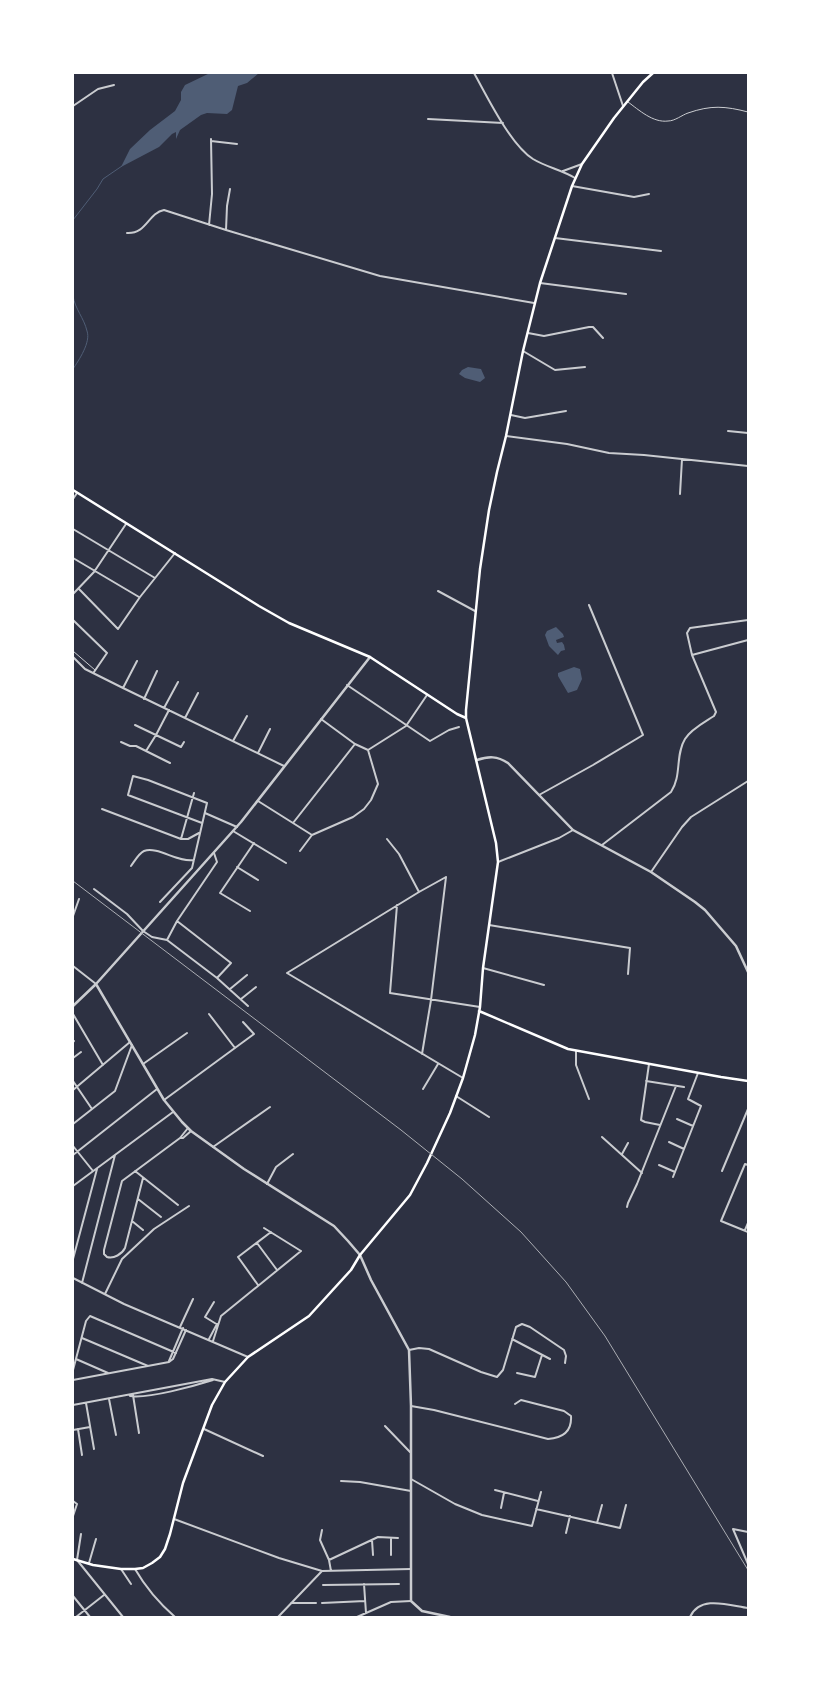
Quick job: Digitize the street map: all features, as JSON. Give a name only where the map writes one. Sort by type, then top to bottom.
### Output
[{"type":"main road","points":[[73,1559],[121,1569],[135,1569],[143,1568],[152,1564],[160,1557],[165,1549],[184,1483],[212,1405],[225,1382],[248,1357],[309,1316],[351,1270],[360,1255],[410,1195],[437,1143],[456,1096],[463,1078],[475,1035],[480,1007],[483,968],[498,862],[496,843],[466,718],[467,690],[476,611],[490,510],[497,472],[511,415],[534,303],[554,238],[575,178],[597,140],[627,101],[643,82],[653,73]]},
{"type":"main road","points":[[73,490],[289,623],[370,657],[427,695],[466,718]]},
{"type":"main road","points":[[479,1011],[556,1045],[576,1051],[748,1081]]},
{"type":"street","points":[[474,73],[503,123],[522,150],[534,160],[575,178]]},
{"type":"street","points":[[612,73],[624,106]]},
{"type":"street","points":[[73,106],[98,89],[114,85]]},
{"type":"street","points":[[428,119],[503,123]]},
{"type":"street","points":[[209,225],[212,194],[211,140],[237,144]]},
{"type":"street","points":[[562,171],[582,164]]},
{"type":"street","points":[[572,186],[634,197],[649,194]]},
{"type":"street","points":[[226,230],[227,206],[230,189]]},
{"type":"street","points":[[127,233],[134,234],[139,231],[159,211],[164,210],[380,276],[534,303]]},
{"type":"street","points":[[554,238],[660,251]]},
{"type":"street","points":[[540,283],[626,294]]},
{"type":"street","points":[[527,333],[544,336],[593,327],[602,338]]},
{"type":"street","points":[[523,351],[555,370],[585,367]]},
{"type":"street","points":[[511,415],[525,418],[566,412]]},
{"type":"street","points":[[728,431],[748,433]]},
{"type":"street","points":[[506,436],[567,444],[609,454],[644,455],[748,466]]},
{"type":"street","points":[[680,494],[682,459]]},
{"type":"street","points":[[73,499],[77,493]]},
{"type":"street","points":[[73,594],[94,572],[126,523]]},
{"type":"street","points":[[73,529],[155,578]]},
{"type":"street","points":[[78,589],[118,629],[140,597],[175,553]]},
{"type":"street","points":[[73,558],[94,572],[140,597]]},
{"type":"street","points":[[438,591],[476,611]]},
{"type":"street","points":[[538,795],[593,765],[643,735],[589,605]]},
{"type":"street","points":[[73,620],[107,653],[94,672]]},
{"type":"street","points":[[602,845],[671,792],[677,781],[680,748],[686,737],[714,716],[716,712],[692,655],[687,633],[690,628],[748,620]]},
{"type":"street","points":[[692,655],[748,640]]},
{"type":"street","points":[[73,657],[85,669],[94,672],[144,699],[285,766]]},
{"type":"street","points":[[73,1006],[96,984],[237,827],[370,657]]},
{"type":"street","points":[[123,688],[137,662]]},
{"type":"street","points":[[144,699],[157,671]]},
{"type":"street","points":[[164,708],[178,682]]},
{"type":"street","points":[[347,686],[430,741],[449,730],[459,727]]},
{"type":"street","points":[[185,718],[198,693]]},
{"type":"street","points":[[368,750],[406,726],[427,695]]},
{"type":"street","points":[[146,751],[169,710]]},
{"type":"street","points":[[233,741],[247,716]]},
{"type":"street","points":[[300,851],[312,836],[352,817],[364,809],[371,800],[378,784],[368,750],[355,744],[321,719]]},
{"type":"street","points":[[135,725],[181,747],[184,742]]},
{"type":"street","points":[[258,753],[270,729]]},
{"type":"street","points":[[121,742],[146,751],[170,763]]},
{"type":"street","points":[[292,823],[355,744]]},
{"type":"street","points":[[477,760],[490,756],[501,759],[508,764],[573,830],[651,872],[695,902],[705,910],[736,946],[748,972]]},
{"type":"street","points":[[160,902],[192,868],[207,803],[148,780],[133,776],[128,794],[202,823]]},
{"type":"street","points":[[651,872],[682,827],[691,817],[748,781]]},
{"type":"street","points":[[181,839],[194,793]]},
{"type":"street","points":[[258,801],[312,836]]},
{"type":"street","points":[[102,809],[181,839],[188,839],[199,833]]},
{"type":"street","points":[[205,813],[237,827]]},
{"type":"street","points":[[498,862],[559,838],[573,830]]},
{"type":"street","points":[[233,831],[286,863]]},
{"type":"street","points":[[387,839],[399,854],[419,892]]},
{"type":"street","points":[[250,911],[220,893],[254,843]]},
{"type":"street","points":[[131,866],[141,853],[145,851],[162,852],[186,861],[194,860]]},
{"type":"street","points":[[167,940],[177,921],[217,862],[214,853]]},
{"type":"street","points":[[237,867],[258,880]]},
{"type":"street","points":[[422,1054],[431,1000],[446,877],[397,905],[288,973],[438,1064],[463,1078]]},
{"type":"street","points":[[94,889],[127,914],[143,931],[152,937],[167,940],[217,978],[248,1006]]},
{"type":"street","points":[[73,916],[79,899]]},
{"type":"street","points":[[397,905],[390,993],[480,1007]]},
{"type":"street","points":[[177,921],[231,962],[217,978]]},
{"type":"street","points":[[489,925],[630,948],[628,974]]},
{"type":"street","points":[[73,966],[96,984],[164,1100],[188,1128],[267,1184],[334,1226],[360,1255],[371,1280],[409,1350],[411,1406],[411,1601]]},
{"type":"street","points":[[483,968],[544,985]]},
{"type":"street","points":[[230,989],[247,975]]},
{"type":"street","points":[[241,999],[256,987]]},
{"type":"street","points":[[73,999],[77,1002]]},
{"type":"street","points":[[73,1014],[103,1065]]},
{"type":"street","points":[[209,1014],[235,1048]]},
{"type":"street","points":[[164,1100],[254,1034],[243,1022]]},
{"type":"street","points":[[143,1064],[187,1032]]},
{"type":"street","points":[[73,1090],[131,1044]]},
{"type":"street","points":[[73,1124],[115,1091],[131,1044]]},
{"type":"street","points":[[576,1051],[576,1065],[589,1099]]},
{"type":"street","points":[[73,1058],[81,1052]]},
{"type":"street","points":[[423,1089],[438,1064]]},
{"type":"street","points":[[649,1064],[641,1120],[660,1125]]},
{"type":"street","points":[[673,1177],[701,1106],[688,1099],[698,1073]]},
{"type":"street","points":[[73,1081],[92,1109]]},
{"type":"street","points":[[646,1081],[684,1087]]},
{"type":"street","points":[[628,1207],[628,1203],[642,1173],[676,1086]]},
{"type":"street","points":[[73,1155],[157,1089]]},
{"type":"street","points":[[456,1096],[489,1117]]},
{"type":"street","points":[[213,1147],[270,1107]]},
{"type":"street","points":[[722,1171],[748,1109]]},
{"type":"street","points":[[73,1186],[173,1112]]},
{"type":"street","points":[[677,1119],[693,1126]]},
{"type":"street","points":[[143,1178],[123,1251],[112,1258],[106,1257],[104,1250],[122,1181],[180,1138],[188,1128]]},
{"type":"street","points":[[180,1138],[183,1138],[192,1131]]},
{"type":"street","points":[[602,1137],[642,1173]]},
{"type":"street","points":[[669,1142],[684,1149]]},
{"type":"street","points":[[622,1154],[628,1143]]},
{"type":"street","points":[[73,1146],[93,1171]]},
{"type":"street","points":[[82,1283],[115,1154]]},
{"type":"street","points":[[267,1184],[276,1167],[293,1154]]},
{"type":"street","points":[[748,1166],[745,1164],[721,1221],[748,1232]]},
{"type":"street","points":[[659,1165],[675,1172]]},
{"type":"street","points":[[73,1259],[97,1168]]},
{"type":"street","points":[[135,1171],[178,1205]]},
{"type":"street","points":[[138,1199],[161,1216]]},
{"type":"street","points":[[105,1294],[122,1259],[154,1229],[189,1206]]},
{"type":"street","points":[[132,1220],[143,1230]]},
{"type":"street","points":[[745,1230],[748,1223]]},
{"type":"street","points":[[213,1341],[221,1316],[301,1251],[264,1228]]},
{"type":"street","points":[[258,1285],[238,1257],[271,1232]]},
{"type":"street","points":[[257,1243],[277,1270]]},
{"type":"street","points":[[73,1278],[105,1294],[248,1357]]},
{"type":"street","points":[[174,1352],[193,1299]]},
{"type":"street","points":[[214,1302],[205,1317],[218,1324]]},
{"type":"street","points":[[73,1370],[88,1316],[174,1352]]},
{"type":"street","points":[[209,1340],[218,1324]]},
{"type":"street","points":[[409,1350],[420,1348],[429,1350],[480,1372],[497,1377],[503,1370],[512,1339],[518,1325],[525,1325],[564,1350],[566,1356],[565,1363]]},
{"type":"street","points":[[73,1380],[169,1362],[186,1330]]},
{"type":"street","points":[[82,1338],[149,1366]]},
{"type":"street","points":[[512,1339],[550,1359]]},
{"type":"street","points":[[517,1373],[535,1377],[542,1355]]},
{"type":"street","points":[[76,1359],[109,1374]]},
{"type":"street","points":[[73,1405],[127,1395],[161,1392],[216,1379],[225,1382]]},
{"type":"street","points":[[133,1395],[178,1387]]},
{"type":"street","points":[[133,1395],[139,1433]]},
{"type":"street","points":[[109,1398],[116,1435]]},
{"type":"street","points":[[411,1406],[434,1410],[548,1438],[560,1437],[570,1428],[571,1416],[564,1411],[522,1400],[516,1404]]},
{"type":"street","points":[[86,1403],[94,1449]]},
{"type":"street","points":[[385,1426],[411,1452]]},
{"type":"street","points":[[73,1430],[90,1427]]},
{"type":"street","points":[[78,1429],[82,1455]]},
{"type":"street","points":[[204,1429],[263,1456]]},
{"type":"street","points":[[411,1479],[455,1504],[482,1515],[532,1526],[541,1492]]},
{"type":"street","points":[[342,1481],[365,1483],[411,1491]]},
{"type":"street","points":[[495,1490],[538,1501]]},
{"type":"street","points":[[501,1508],[504,1493]]},
{"type":"street","points":[[73,1501],[77,1504],[73,1516]]},
{"type":"street","points":[[597,1523],[602,1505]]},
{"type":"street","points":[[536,1509],[620,1528],[626,1505]]},
{"type":"street","points":[[566,1533],[570,1516]]},
{"type":"street","points":[[174,1519],[279,1558],[322,1571],[411,1568]]},
{"type":"street","points":[[748,1532],[734,1529],[748,1564]]},
{"type":"street","points":[[322,1530],[320,1540],[329,1560],[331,1571]]},
{"type":"street","points":[[81,1534],[77,1560],[123,1617]]},
{"type":"street","points":[[329,1560],[378,1537],[398,1538]]},
{"type":"street","points":[[391,1538],[391,1555]]},
{"type":"street","points":[[89,1563],[96,1539]]},
{"type":"street","points":[[372,1540],[373,1555]]},
{"type":"street","points":[[121,1569],[130,1584]]},
{"type":"street","points":[[135,1569],[161,1605],[175,1617]]},
{"type":"street","points":[[278,1617],[322,1571]]},
{"type":"street","points":[[364,1584],[366,1613]]},
{"type":"street","points":[[323,1585],[399,1584]]},
{"type":"street","points":[[76,1617],[104,1595]]},
{"type":"street","points":[[73,1596],[90,1617]]},
{"type":"street","points":[[322,1603],[365,1601]]},
{"type":"street","points":[[357,1617],[391,1602],[411,1601],[422,1611],[450,1617]]},
{"type":"street","points":[[291,1603],[316,1602]]},
{"type":"street","points":[[690,1617],[698,1606],[708,1602],[748,1608]]},
{"type":"lane","points":[[627,101],[640,112],[655,119],[669,122],[687,113],[712,106],[730,107],[748,112]]},
{"type":"lane","points":[[73,651],[94,672]]},
{"type":"water","points":[[210,73],[259,73],[247,83],[238,86],[232,110],[227,114],[207,113],[201,115],[180,130],[176,139],[176,132],[159,147],[121,167],[130,149],[150,130],[175,111],[181,100],[181,92],[185,85]]},
{"type":"water","points":[[468,367],[481,369],[485,378],[480,382],[465,378],[459,374],[462,370]]},
{"type":"water","points":[[556,627],[564,637],[556,640],[557,643],[562,642],[565,650],[561,651],[558,655],[549,646],[545,635],[547,631]]},
{"type":"water","points":[[574,667],[580,669],[582,679],[577,690],[568,693],[558,676],[558,673]]},
{"type":"waterway","points":[[73,220],[103,179],[122,166]]},
{"type":"waterway","points":[[73,296],[86,326],[88,335],[84,351],[73,369]]},
{"type":"railway","points":[[73,881],[401,1130],[462,1179],[521,1232],[566,1282],[605,1336],[748,1570]]}]
